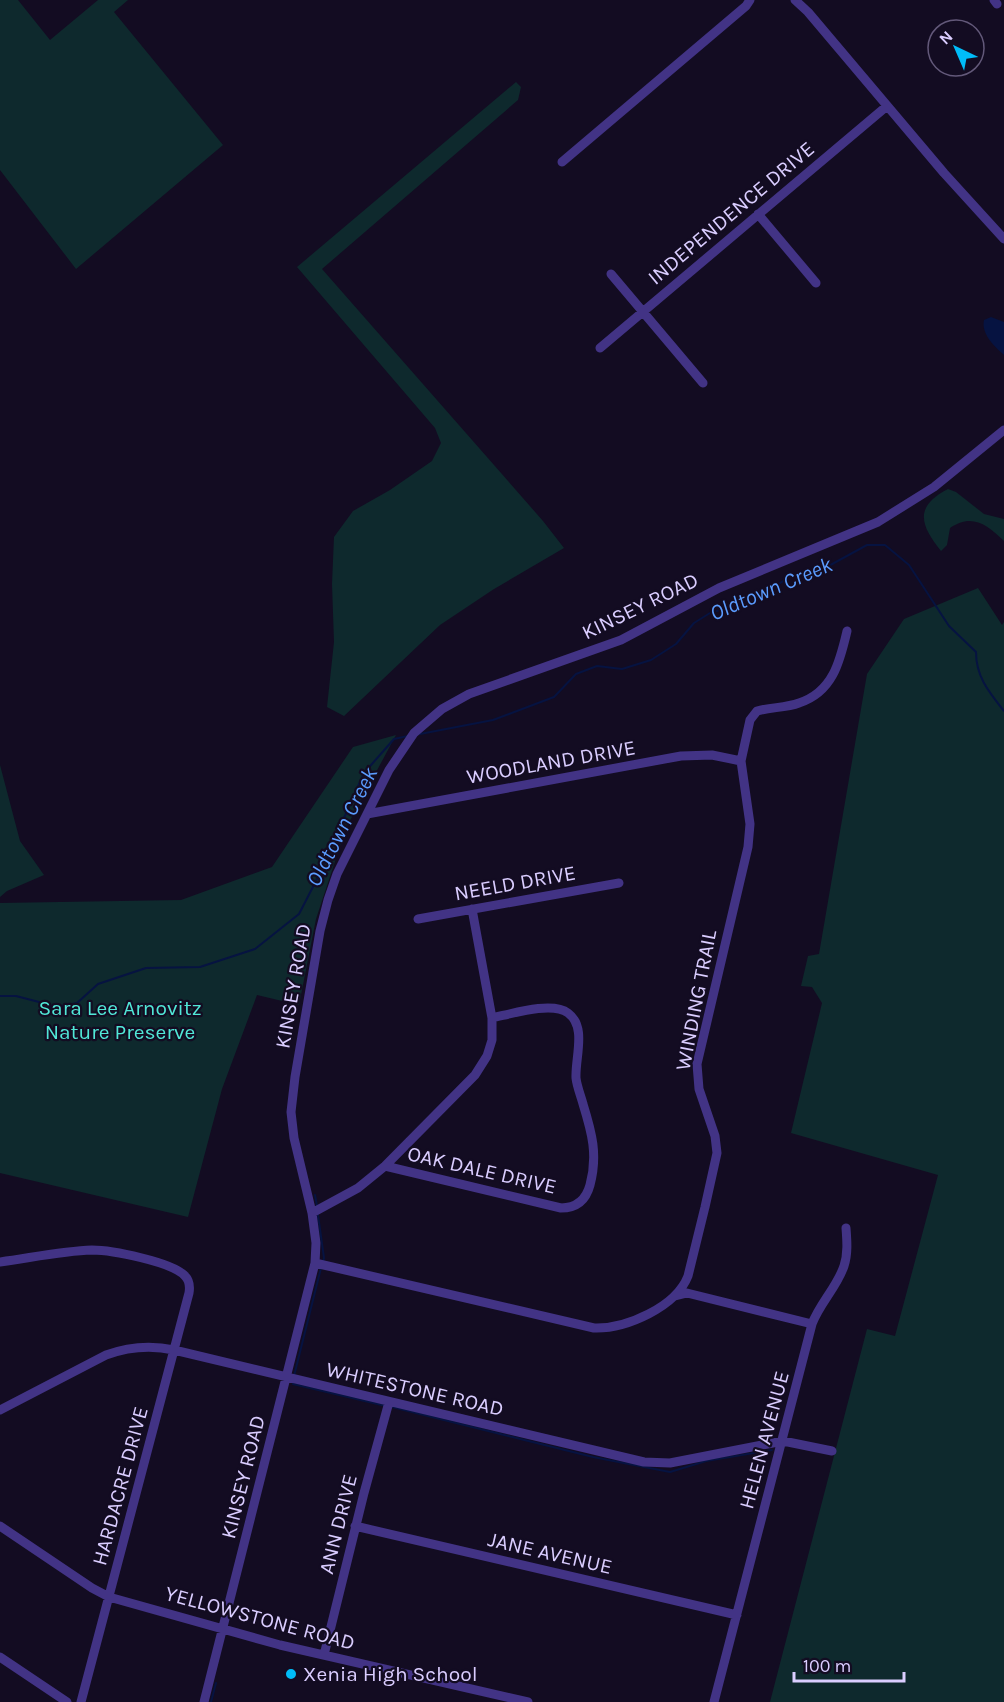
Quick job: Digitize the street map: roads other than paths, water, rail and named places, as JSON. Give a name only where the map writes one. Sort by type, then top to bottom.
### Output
[{"type":"street","points":[[562,162],[746,6],[750,0]]},
{"type":"street","points":[[795,0],[808,12],[946,175],[1004,239]]},
{"type":"street","name":"INDEPENDENCE DRIVE","points":[[600,348],[887,106]]},
{"type":"street","points":[[758,214],[816,283]]},
{"type":"street","points":[[611,274],[703,383]]},
{"type":"street","name":"KINSEY ROAD","points":[[204,1702],[315,1263],[316,1244],[312,1213],[294,1138],[291,1112],[292,1091],[325,909],[337,874],[405,745],[419,728],[442,709],[469,694],[621,640],[719,588],[878,522],[934,487],[1004,430]]},
{"type":"street","points":[[741,761],[752,716],[760,710],[799,703],[822,689],[836,670],[847,631]]},
{"type":"street","name":"WOODLAND DRIVE","points":[[367,814],[681,756],[712,755],[741,761]]},
{"type":"street","name":"WINDING TRAIL","points":[[675,1296],[688,1276],[715,1165],[715,1136],[699,1089],[697,1071],[704,1028],[748,847],[749,815],[741,761]]},
{"type":"street","name":"NEELD DRIVE","points":[[418,919],[618,883]]},
{"type":"street","points":[[312,1213],[358,1188],[385,1166],[482,1066],[492,1040],[492,1018],[472,909]]},
{"type":"street","name":"OAK DALE DRIVE","points":[[385,1166],[561,1208],[574,1206],[585,1198],[593,1174],[595,1152],[593,1136],[577,1079],[578,1034],[576,1023],[566,1012],[553,1007],[492,1018]]},
{"type":"street","name":"HELEN AVENUE","points":[[714,1702],[812,1324],[844,1266],[847,1248],[846,1228]]},
{"type":"street","name":"HARDACRE DRIVE","points":[[0,1262],[105,1250],[161,1264],[179,1271],[187,1278],[189,1293],[81,1702]]},
{"type":"street","points":[[315,1263],[594,1328],[611,1328],[629,1323],[675,1296],[687,1293],[812,1324]]},
{"type":"street","name":"WHITESTONE ROAD","points":[[0,1410],[113,1352],[141,1347],[174,1350],[626,1458],[656,1463],[686,1460],[783,1441],[832,1451]]},
{"type":"street","name":"ANN DRIVE","points":[[324,1655],[355,1526],[389,1402]]},
{"type":"street","name":"YELLOWSTONE ROAD","points":[[0,1526],[109,1597],[222,1634],[528,1702]]},
{"type":"street","name":"JANE AVENUE","points":[[355,1526],[737,1614]]},
{"type":"street","points":[[0,1657],[67,1702]]},
{"type":"waterway","name":"Oldtown Creek","points":[[420,734],[493,720],[554,697],[576,674],[597,666],[622,669],[651,660],[676,644],[694,623],[710,613],[755,600],[789,577],[823,569],[867,545],[885,545],[909,565],[949,626],[976,652],[981,677],[1004,711]]},
{"type":"waterway","name":"Oldtown Creek","points":[[0,996],[16,996],[52,1008],[77,1003],[98,984],[146,968],[200,967],[255,949],[299,914],[364,773],[394,739],[408,736]]},
{"type":"waterway","points":[[315,1195],[317,1206]]},
{"type":"waterway","points":[[318,1215],[323,1262]]},
{"type":"waterway","points":[[294,1376],[321,1268]]},
{"type":"waterway","points":[[293,1381],[293,1384],[386,1406]]},
{"type":"waterway","points":[[392,1407],[593,1457],[670,1472],[706,1461],[772,1450]]},
{"type":"waterway","points":[[211,1702],[216,1683]]},
{"type":"place","name":"Xenia High School","points":[[291,1674]]},
{"type":"park label","name":"Sara Lee Arnovitz Nature Preserve","points":[[120,1020]]}]
